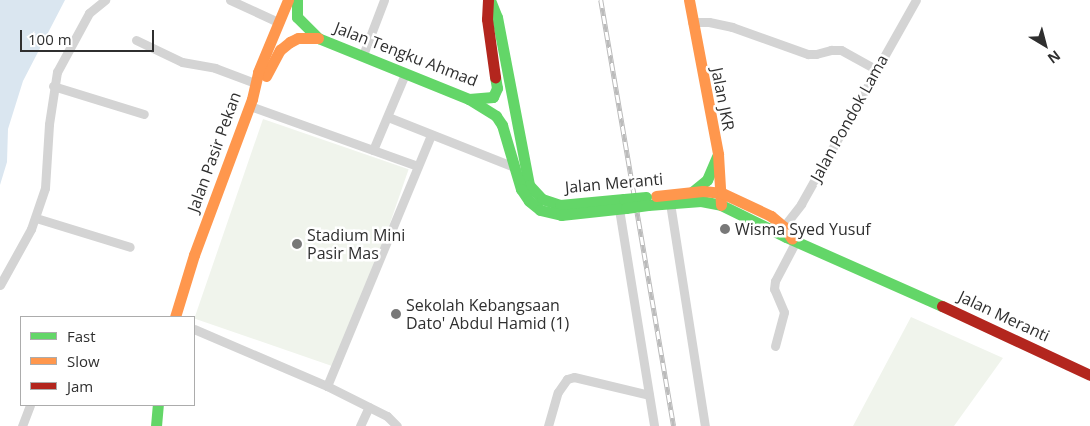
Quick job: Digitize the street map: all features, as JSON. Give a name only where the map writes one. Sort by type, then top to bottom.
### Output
[{"type":"main road","name":"Jalan Pasir Pekan","points":[[174,316],[182,290],[251,103],[255,83],[288,0]]},
{"type":"main road","points":[[297,0],[297,17],[318,38]]},
{"type":"main road","name":"Jalan Tengku Ahmad","points":[[318,38],[470,99],[488,99],[493,97],[497,88],[487,20],[489,0]]},
{"type":"main road","name":"Jalan Meranti","points":[[489,0],[497,17],[526,178],[546,207],[573,205],[623,206],[692,192],[721,199],[781,230],[794,240],[910,290],[1090,375]]},
{"type":"main road","name":"Jalan JKR","points":[[689,0],[718,154],[721,199]]},
{"type":"main road","points":[[251,103],[280,50],[298,38],[318,38]]},
{"type":"main road","points":[[497,88],[507,76]]},
{"type":"main road","points":[[470,99],[496,116],[506,133],[514,167],[524,194],[529,201],[546,207]]},
{"type":"main road","points":[[692,192],[707,180],[718,154]]},
{"type":"main road","name":"Jalan Meranti","points":[[647,201],[670,203],[721,199]]},
{"type":"main road","points":[[156,426],[158,406]]},
{"type":"street","points":[[0,285],[22,248],[36,218],[45,188],[53,86],[57,72],[67,50],[89,13],[105,0]]},
{"type":"street","points":[[230,0],[243,3],[278,22]]},
{"type":"street","points":[[363,55],[384,0]]},
{"type":"street","name":"Jalan Pondok Lama","points":[[781,230],[801,204],[875,69],[916,0]]},
{"type":"street","points":[[692,22],[709,22],[732,27],[808,54],[841,50],[875,69]]},
{"type":"street","points":[[136,40],[182,62],[215,68],[255,83]]},
{"type":"street","points":[[373,150],[405,74]]},
{"type":"street","points":[[53,86],[144,114]]},
{"type":"street","points":[[251,103],[418,166]]},
{"type":"street","points":[[388,117],[514,167]]},
{"type":"street","points":[[327,386],[431,135]]},
{"type":"street","points":[[670,203],[705,426]]},
{"type":"street","points":[[623,206],[654,426]]},
{"type":"street","points":[[36,218],[130,247]]},
{"type":"street","points":[[776,346],[784,312],[774,289],[775,281],[794,240]]},
{"type":"street","points":[[195,329],[327,386],[386,416],[397,426]]},
{"type":"street","points":[[548,426],[558,392],[567,379],[574,377],[649,395]]},
{"type":"street","points":[[22,426],[30,406]]},
{"type":"street","points":[[360,426],[369,408]]},
{"type":"shaded area","points":[[0,0],[65,0],[23,81],[8,129],[7,162],[0,185]]},
{"type":"shaded area","name":"Stadium Mini Pasir Mas","points":[[263,119],[409,169],[340,369],[195,319]]},
{"type":"shaded area","points":[[911,317],[1003,358],[954,426],[853,426]]},
{"type":"railway","points":[[601,0],[674,426]]},
{"type":"traffic: fast","points":[[297,0],[297,17],[318,38],[469,99],[493,97],[497,88],[495,77]]},
{"type":"traffic: fast","points":[[490,0],[497,17],[529,185],[542,199],[560,205],[624,199]]},
{"type":"traffic: fast","points":[[469,99],[496,116],[502,125],[521,189],[529,201],[540,210],[561,215],[626,208]]},
{"type":"traffic: fast","points":[[692,192],[707,180],[717,156]]},
{"type":"traffic: fast","points":[[624,199],[646,197]]},
{"type":"traffic: fast","points":[[648,205],[701,201],[721,205],[786,237],[942,306]]},
{"type":"traffic: fast","points":[[626,208],[648,205]]},
{"type":"traffic: fast","points":[[156,426],[158,406]]},
{"type":"traffic: slow","points":[[175,316],[194,255],[252,99],[258,72],[288,0]]},
{"type":"traffic: slow","points":[[689,0],[718,154],[721,205]]},
{"type":"traffic: slow","points":[[266,76],[280,50],[290,42],[298,38],[318,38]]},
{"type":"traffic: slow","points":[[656,196],[703,191],[722,193],[771,216],[784,227],[792,239]]},
{"type":"traffic: jam","points":[[488,0],[487,19],[495,77]]},
{"type":"traffic: jam","points":[[942,306],[1090,375]]},
{"type":"place","name":"Wisma Syed Yusuf","points":[[725,229]]},
{"type":"place","name":"Stadium Mini Pasir Mas","points":[[297,244]]},
{"type":"place","name":"Sekolah Kebangsaan Dato' Abdul Hamid (1)","points":[[396,314]]}]
